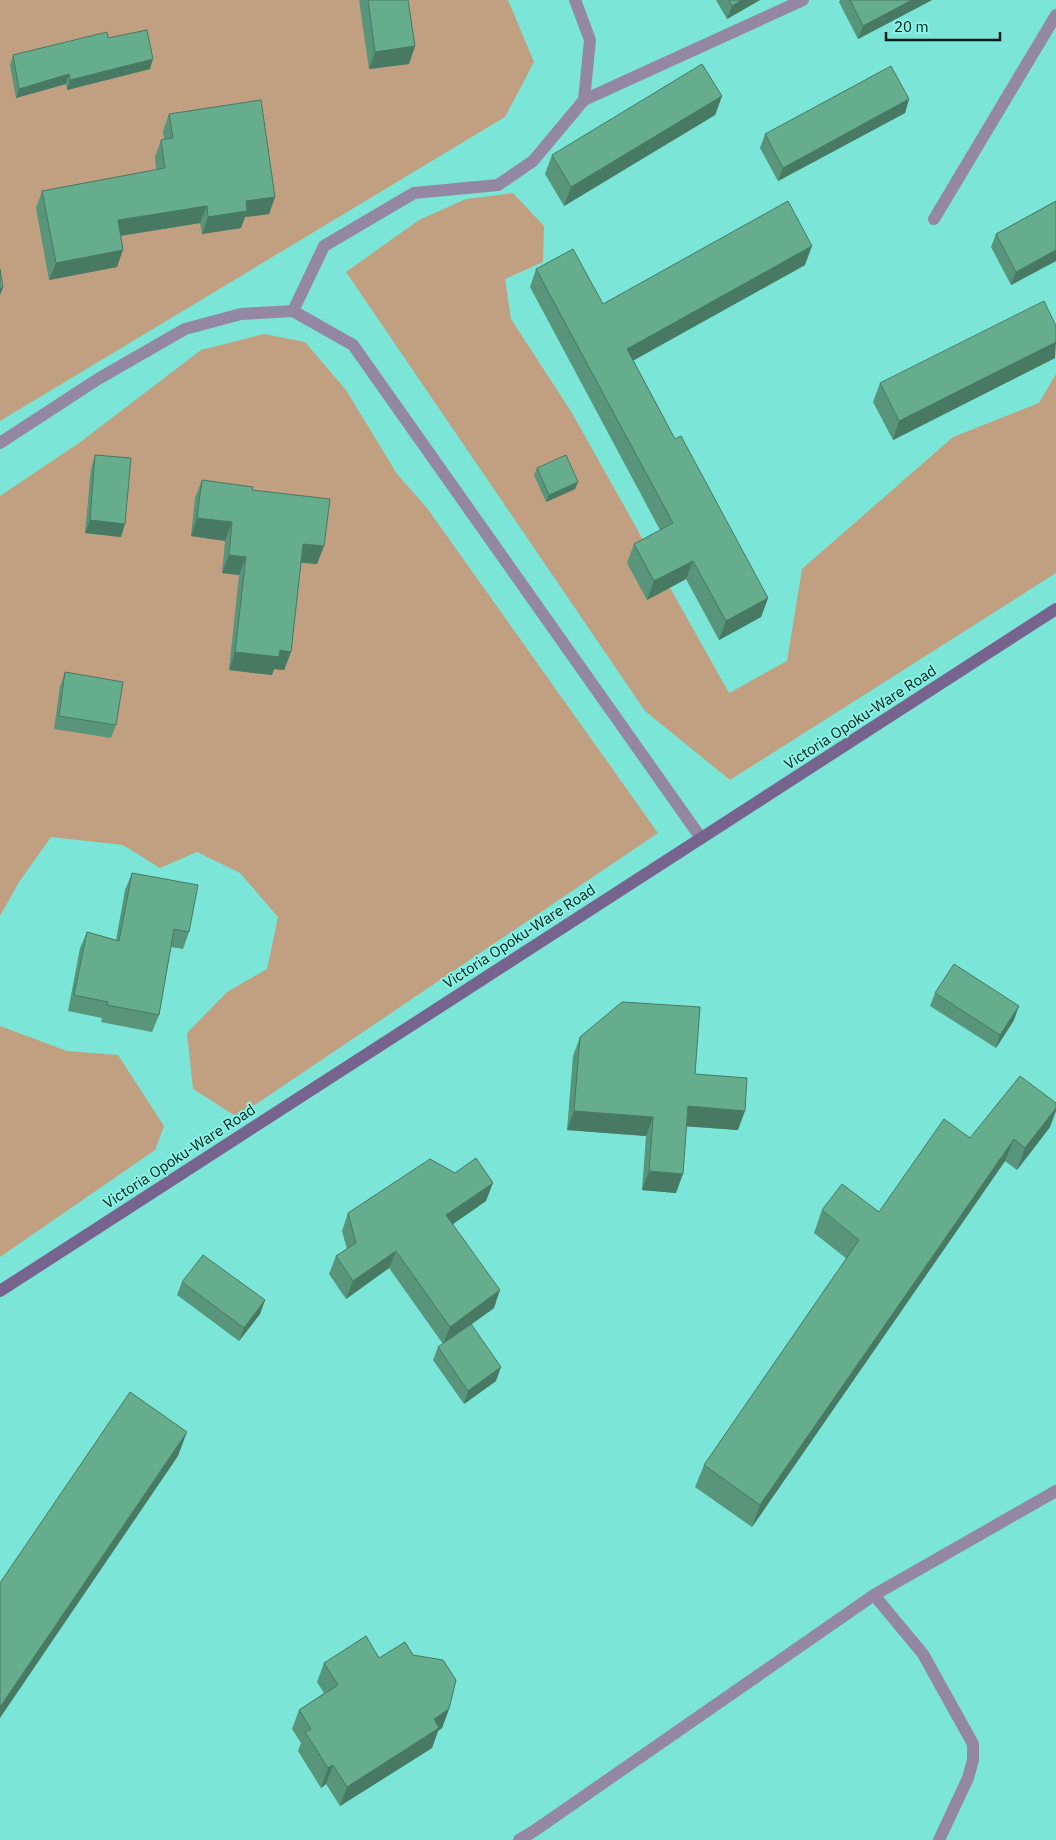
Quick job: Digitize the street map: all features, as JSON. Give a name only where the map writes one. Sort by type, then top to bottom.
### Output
[{"type":"main road","name":"Victoria Opoku-Ware Road","points":[[0,1291],[1056,609]]},
{"type":"street","points":[[574,0],[590,40],[584,100]]},
{"type":"street","points":[[292,311],[324,246],[414,194],[498,185],[533,161],[584,100],[802,0]]},
{"type":"street","points":[[934,219],[1056,15]]},
{"type":"street","points":[[0,443],[98,379],[184,329],[241,314],[292,311],[353,345],[701,838]]},
{"type":"street","points":[[519,1840],[874,1595],[1056,1491]]},
{"type":"street","points":[[874,1595],[923,1654],[973,1744],[974,1760],[968,1778],[939,1840]]},
{"type":"shaded area","points":[[0,0],[508,0],[534,62],[505,117],[0,421]]},
{"type":"shaded area","points":[[513,193],[544,226],[543,262],[505,279],[511,319],[572,413],[729,693],[787,661],[802,569],[953,437],[1039,403],[1056,374],[1056,573],[730,780],[645,711],[346,272],[419,220],[466,199]]},
{"type":"shaded area","points":[[264,334],[305,342],[346,390],[397,474],[427,508],[658,833],[237,1117],[193,1089],[187,1033],[227,992],[267,969],[278,917],[240,873],[197,852],[160,868],[123,845],[51,837],[19,882],[0,916],[0,496],[79,443],[201,350]]},
{"type":"shaded area","points":[[0,1026],[67,1051],[118,1055],[164,1126],[155,1150],[0,1257]]},
{"type":"building","points":[[368,0],[408,0],[415,46],[375,52]]},
{"type":"building","points":[[729,0],[742,0],[732,6]]},
{"type":"building","points":[[850,0],[912,0],[863,26]]},
{"type":"building","points":[[147,30],[153,59],[70,80],[69,74],[19,89],[13,55],[107,32],[108,38]]},
{"type":"building","points":[[702,64],[722,96],[571,187],[552,155]]},
{"type":"building","points":[[891,66],[909,99],[783,168],[765,134]]},
{"type":"building","points":[[261,100],[275,197],[246,201],[247,211],[208,217],[207,206],[118,220],[123,250],[56,263],[42,191],[165,168],[161,140],[173,138],[169,114]]},
{"type":"building","points":[[788,201],[812,246],[627,349],[675,439],[681,436],[768,598],[726,621],[693,561],[654,581],[634,544],[673,523],[536,269],[573,249],[603,304]]},
{"type":"building","points":[[1056,201],[1056,250],[1016,272],[996,234]]},
{"type":"building","points":[[0,269],[3,288],[0,288]]},
{"type":"building","points":[[1044,301],[1056,326],[1056,342],[899,421],[880,383]]},
{"type":"building","points":[[95,455],[131,458],[125,524],[90,520]]},
{"type":"building","points":[[566,455],[578,482],[549,495],[537,468]]},
{"type":"building","points":[[202,480],[253,487],[252,490],[330,499],[324,546],[303,544],[291,652],[280,650],[279,657],[235,652],[246,557],[229,555],[232,522],[197,518]]},
{"type":"building","points":[[65,672],[123,682],[116,725],[59,716]]},
{"type":"building","points":[[132,873],[198,885],[189,932],[174,929],[159,1015],[107,1005],[108,1002],[74,995],[87,932],[119,941]]},
{"type":"building","points":[[954,964],[1019,1006],[1000,1035],[935,993]]},
{"type":"building","points":[[622,1002],[700,1007],[695,1074],[747,1078],[745,1111],[688,1106],[683,1174],[649,1171],[653,1117],[574,1111],[580,1037]]},
{"type":"building","points":[[1020,1076],[1056,1103],[1056,1108],[1025,1148],[1014,1139],[760,1505],[704,1465],[859,1240],[822,1210],[842,1184],[879,1212],[944,1119],[970,1138]]},
{"type":"building","points":[[476,1158],[493,1183],[446,1215],[500,1290],[450,1327],[396,1251],[353,1281],[336,1256],[356,1243],[348,1213],[430,1159],[455,1173]]},
{"type":"building","points":[[203,1255],[265,1300],[244,1328],[182,1282]]},
{"type":"building","points":[[471,1324],[501,1367],[468,1391],[438,1347]]},
{"type":"building","points":[[130,1392],[187,1432],[0,1707],[0,1583]]},
{"type":"building","points":[[366,1636],[379,1658],[405,1642],[413,1655],[443,1660],[456,1680],[449,1709],[434,1719],[439,1728],[347,1787],[333,1765],[328,1768],[305,1732],[311,1729],[299,1710],[338,1685],[324,1663]]}]
